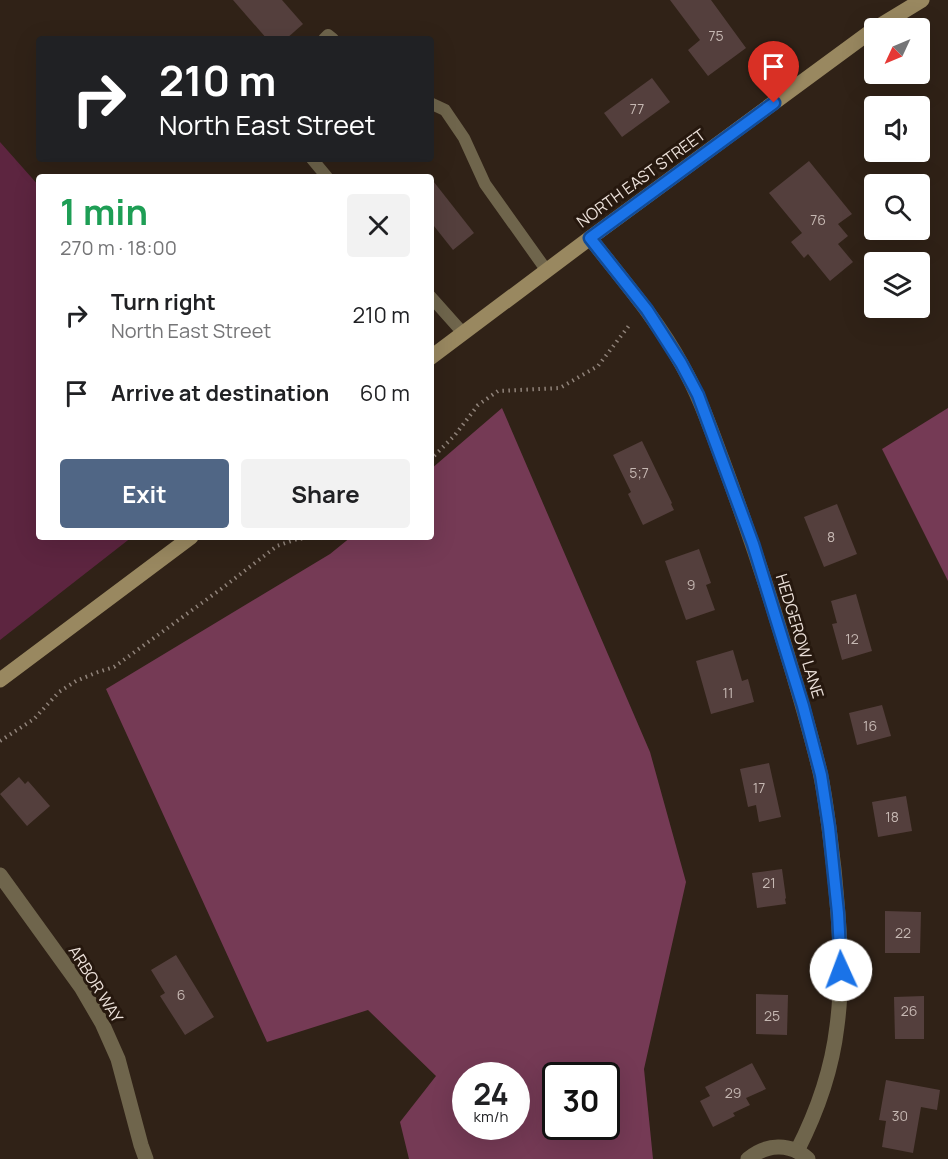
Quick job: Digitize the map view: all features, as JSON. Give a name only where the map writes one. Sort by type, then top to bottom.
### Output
[{"type":"main road","name":"NORTH EAST STREET","points":[[893,18],[922,0]]},
{"type":"main road","name":"NORTH EAST STREET","points":[[434,355],[864,37]]},
{"type":"main road","points":[[0,680],[187,540]]},
{"type":"street","name":"HEDGEROW LANE","points":[[590,238],[647,310],[681,363],[698,395],[753,544],[803,706],[821,775],[838,913],[840,981],[837,1026],[822,1092],[807,1131],[803,1155],[781,1147],[772,1147],[763,1149],[748,1159]]},
{"type":"street","name":"ARBOR WAY","points":[[0,875],[81,987],[102,1023],[118,1059],[146,1159]]},
{"type":"lane","points":[[434,105],[445,110],[464,138],[485,184],[547,271]]},
{"type":"lane","points":[[314,162],[324,174]]},
{"type":"lane","points":[[434,300],[463,333]]},
{"type":"path","points":[[434,456],[455,435],[478,405],[498,391],[560,388],[598,366],[631,323]]},
{"type":"path","points":[[0,741],[34,719],[59,692],[76,681],[114,667],[277,546],[294,540]]},
{"type":"shaded area","points":[[0,142],[36,183],[36,540],[128,540],[0,640]]},
{"type":"shaded area","points":[[502,408],[650,752],[686,882],[644,1069],[653,1159],[409,1159],[400,1122],[436,1076],[368,1010],[267,1042],[106,689],[330,554],[347,540],[434,540],[434,466]]},
{"type":"shaded area","points":[[948,408],[948,581],[882,449]]},
{"type":"building","points":[[233,0],[282,0],[303,24],[289,36],[264,36]]},
{"type":"building","points":[[670,0],[711,0],[746,48],[708,76],[688,50],[700,40]]},
{"type":"building","points":[[652,78],[670,102],[622,137],[604,113]]},
{"type":"building","points":[[809,161],[852,214],[838,224],[848,236],[838,244],[853,262],[830,281],[808,254],[804,258],[791,242],[802,233],[769,193]]},
{"type":"building","points":[[434,182],[474,233],[453,250],[434,226]]},
{"type":"building","points":[[642,441],[674,510],[643,525],[628,494],[631,492],[613,455]]},
{"type":"building","points":[[837,504],[857,554],[824,567],[804,517]]},
{"type":"building","points":[[699,549],[711,583],[706,585],[715,610],[686,620],[665,561]]},
{"type":"building","points":[[856,594],[872,651],[842,660],[832,624],[837,623],[831,601]]},
{"type":"building","points":[[733,650],[742,681],[748,679],[754,702],[711,714],[696,661]]},
{"type":"building","points":[[882,705],[891,736],[857,745],[849,713]]},
{"type":"building","points":[[769,763],[781,817],[759,822],[756,805],[748,807],[740,769]]},
{"type":"building","points":[[19,777],[25,784],[28,781],[50,806],[27,826],[0,794]]},
{"type":"building","points":[[906,796],[912,831],[878,837],[872,802]]},
{"type":"building","points":[[782,869],[786,904],[757,908],[752,873]]},
{"type":"building","points":[[885,911],[921,912],[920,953],[885,953]]},
{"type":"building","points":[[176,955],[214,1017],[185,1035],[160,996],[165,993],[151,970]]},
{"type":"building","points":[[756,994],[788,995],[787,1035],[756,1034]]},
{"type":"building","points":[[924,996],[924,1039],[895,1039],[894,997]]},
{"type":"building","points":[[752,1063],[766,1089],[746,1098],[750,1105],[733,1113],[735,1116],[713,1127],[700,1101],[710,1096],[705,1087]]},
{"type":"building","points":[[886,1080],[940,1090],[937,1110],[921,1107],[913,1153],[882,1147],[886,1121],[879,1120]]},
{"type":"route","points":[[774,103],[590,238],[647,310],[681,363],[698,395],[753,544],[803,706],[821,775],[838,913],[841,970]]}]
